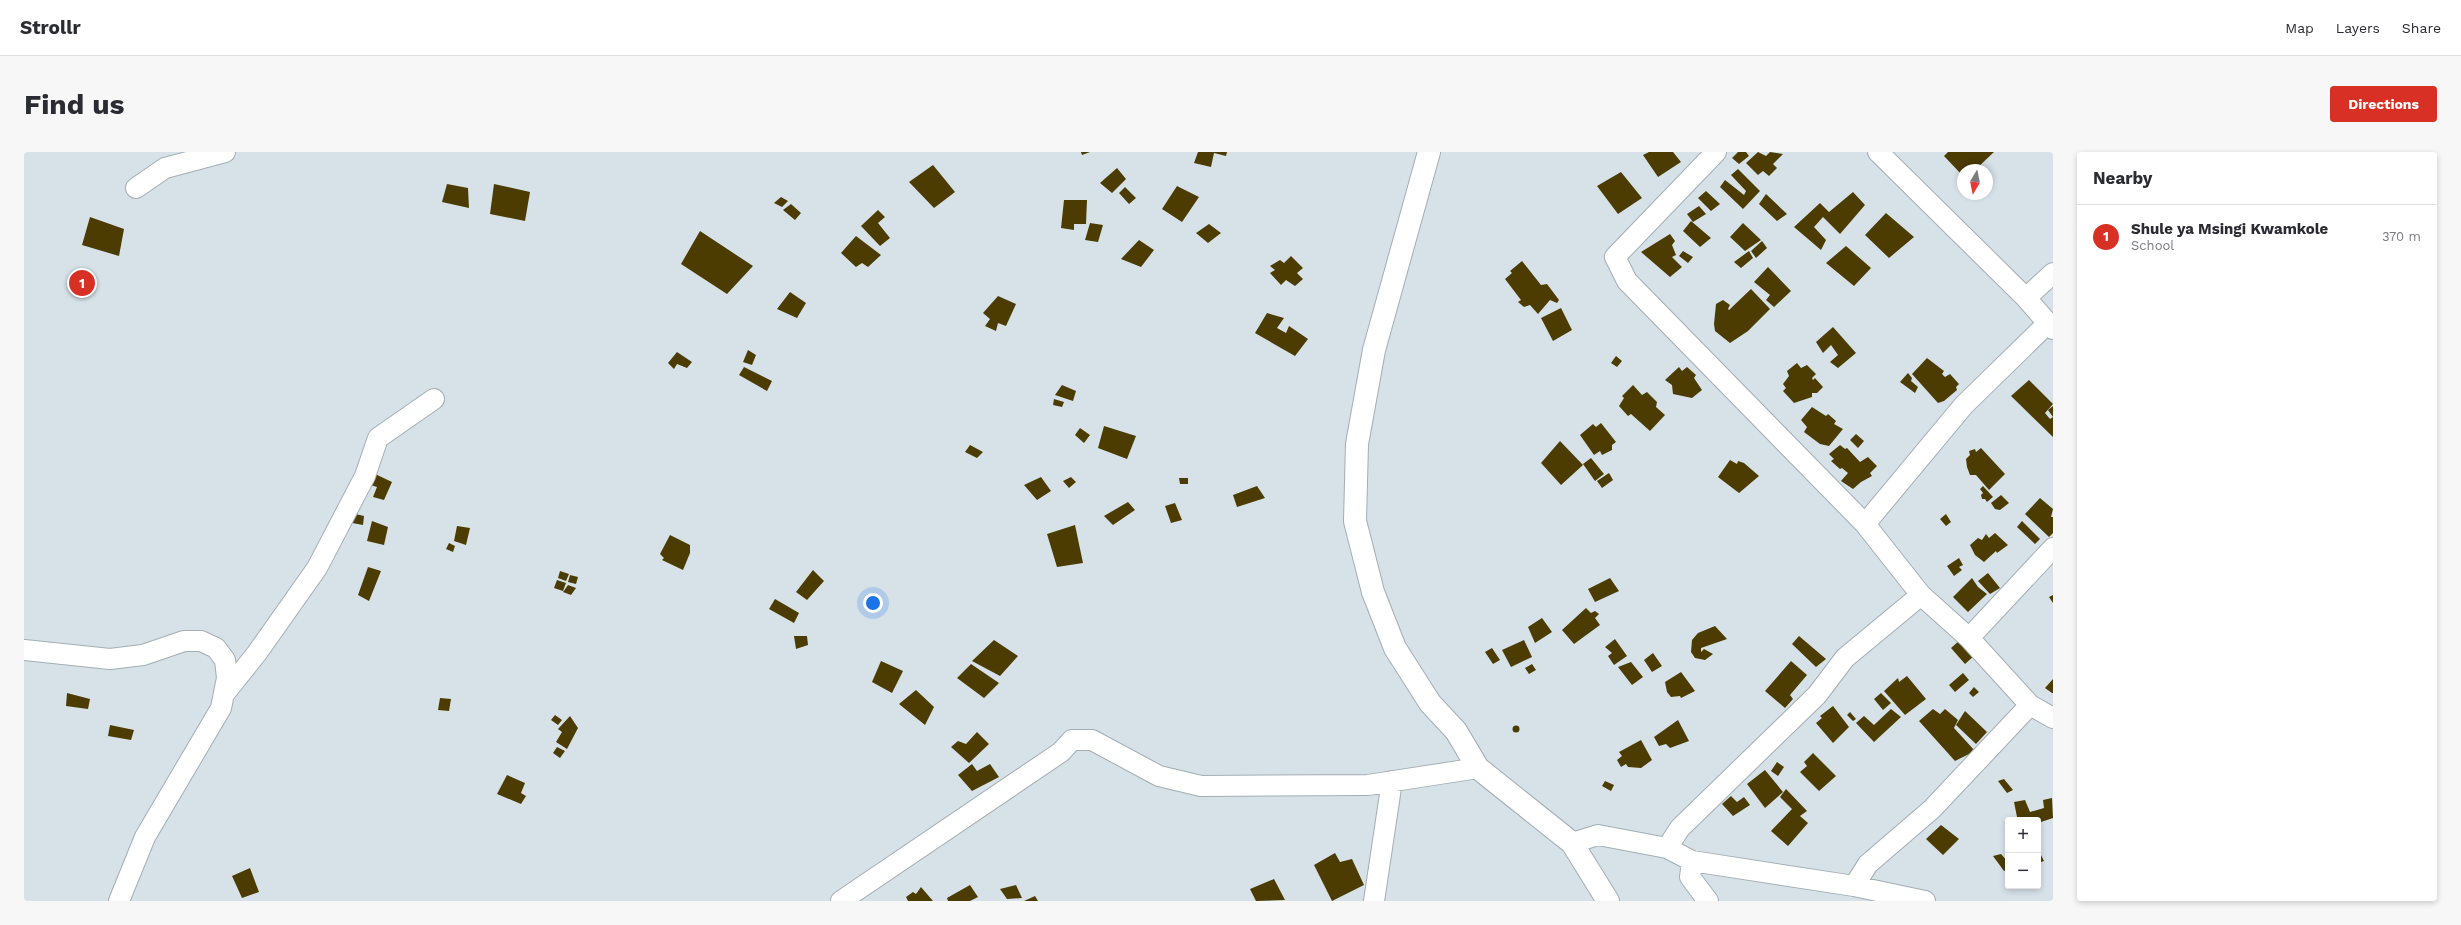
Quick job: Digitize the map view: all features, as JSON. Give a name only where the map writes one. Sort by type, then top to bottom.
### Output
[{"type":"highway","points":[[1429,152],[1374,350],[1357,444],[1355,521],[1373,592],[1395,648],[1430,702],[1456,730],[1478,768],[1572,843],[1608,901]]},
{"type":"street","points":[[136,188],[165,168],[225,152]]},
{"type":"street","points":[[1716,152],[1615,257],[1627,281],[1866,524],[1921,595],[1969,638],[2030,705],[2053,718]]},
{"type":"street","points":[[1866,524],[1964,405],[2050,326],[2026,298],[1878,152]]},
{"type":"street","points":[[2026,298],[2053,273]]},
{"type":"street","points":[[225,693],[257,653],[317,568],[365,476],[378,438],[434,399]]},
{"type":"street","points":[[1969,638],[2053,548]]},
{"type":"street","points":[[1667,848],[1680,828],[1817,695],[1845,658],[1921,595]]},
{"type":"street","points":[[24,650],[110,659],[143,655],[184,641],[201,641],[216,648],[225,660],[225,693],[221,708],[145,837],[119,901]]},
{"type":"street","points":[[1854,886],[1868,864],[1932,809],[2030,705]]},
{"type":"street","points":[[841,901],[1061,752],[1072,740],[1092,740],[1159,776],[1202,786],[1368,785],[1478,768]]},
{"type":"street","points":[[1374,901],[1392,781]]},
{"type":"street","points":[[1572,843],[1598,835],[1667,848],[1692,862],[1854,886],[1925,901]]},
{"type":"street","points":[[1692,862],[1690,878],[1708,901]]},
{"type":"building","points":[[1081,152],[1090,152],[1082,155]]},
{"type":"building","points":[[1198,152],[1227,152],[1226,156],[1214,153],[1211,167],[1194,163]]},
{"type":"building","points":[[1649,152],[1673,152],[1681,162],[1658,177],[1643,155]]},
{"type":"building","points":[[1738,152],[1746,152],[1749,156],[1739,164],[1732,158]]},
{"type":"building","points":[[1758,152],[1766,156],[1770,152],[1783,154],[1773,164],[1777,168],[1769,176],[1763,171],[1758,175],[1746,163]]},
{"type":"building","points":[[1948,152],[1994,152],[1981,164],[1957,164],[1957,170],[1944,156]]},
{"type":"building","points":[[933,165],[955,192],[934,208],[909,182]]},
{"type":"building","points":[[1117,168],[1126,179],[1112,193],[1100,183]]},
{"type":"building","points":[[1738,169],[1760,191],[1743,209],[1720,187],[1725,180],[1744,195],[1746,191],[1731,175]]},
{"type":"building","points":[[1621,172],[1642,198],[1618,214],[1597,186]]},
{"type":"building","points":[[447,184],[468,188],[469,208],[442,202]]},
{"type":"building","points":[[494,184],[530,192],[525,221],[490,214]]},
{"type":"building","points":[[1177,186],[1199,197],[1182,222],[1162,209]]},
{"type":"building","points":[[1125,187],[1136,198],[1129,204],[1119,193]]},
{"type":"building","points":[[1706,191],[1720,204],[1711,211],[1698,198]]},
{"type":"building","points":[[1853,192],[1865,205],[1840,234],[1823,217],[1814,227],[1826,240],[1821,250],[1794,227],[1820,203],[1829,212]]},
{"type":"building","points":[[1766,194],[1787,214],[1777,221],[1759,204]]},
{"type":"building","points":[[781,197],[788,201],[782,207],[774,203]]},
{"type":"building","points":[[1064,200],[1087,200],[1086,224],[1074,224],[1074,230],[1061,228]]},
{"type":"building","points":[[791,204],[801,213],[795,220],[783,210]]},
{"type":"building","points":[[1699,206],[1706,214],[1693,222],[1687,214]]},
{"type":"building","points":[[878,210],[885,217],[878,223],[890,238],[880,246],[861,226]]},
{"type":"building","points":[[1886,213],[1914,237],[1889,258],[1865,235]]},
{"type":"building","points":[[90,217],[124,229],[119,256],[82,245]]},
{"type":"building","points":[[1691,221],[1711,238],[1700,247],[1683,231]]},
{"type":"building","points":[[1090,223],[1103,225],[1098,242],[1085,240]]},
{"type":"building","points":[[1743,223],[1761,240],[1745,251],[1730,237]]},
{"type":"building","points":[[1209,224],[1221,233],[1208,243],[1196,233]]},
{"type":"building","points":[[700,231],[753,266],[727,294],[681,264]]},
{"type":"building","points":[[1670,234],[1675,241],[1672,245],[1676,255],[1672,257],[1682,267],[1670,277],[1641,252]]},
{"type":"building","points":[[856,236],[881,255],[868,267],[862,263],[856,267],[841,253]]},
{"type":"building","points":[[1139,240],[1154,250],[1141,267],[1121,259]]},
{"type":"building","points":[[1762,241],[1767,248],[1756,258],[1751,251]]},
{"type":"building","points":[[1846,246],[1871,268],[1854,286],[1826,263]]},
{"type":"building","points":[[1683,251],[1693,257],[1688,263],[1679,256]]},
{"type":"building","points":[[1749,251],[1753,258],[1741,268],[1734,262]]},
{"type":"building","points":[[1291,256],[1303,268],[1297,273],[1303,279],[1295,286],[1286,280],[1281,285],[1270,273],[1275,270],[1270,266],[1280,260],[1284,263]]},
{"type":"building","points":[[1522,261],[1541,285],[1547,284],[1559,300],[1557,303],[1550,300],[1538,314],[1530,305],[1524,307],[1518,302],[1521,300],[1505,279],[1512,273],[1510,271]]},
{"type":"building","points":[[1768,267],[1791,291],[1774,307],[1766,300],[1770,295],[1754,282]]},
{"type":"building","points":[[1751,289],[1770,309],[1748,331],[1730,343],[1715,331],[1714,324],[1716,304],[1723,300],[1730,305],[1729,310]]},
{"type":"building","points":[[790,292],[806,303],[797,318],[777,309]]},
{"type":"building","points":[[998,296],[1016,304],[1006,326],[998,323],[996,331],[985,326],[990,319],[983,313]]},
{"type":"building","points":[[1561,308],[1572,330],[1553,341],[1541,318]]},
{"type":"building","points":[[1267,313],[1284,318],[1277,328],[1286,333],[1289,326],[1308,339],[1295,356],[1255,333]]},
{"type":"building","points":[[1833,327],[1856,353],[1838,368],[1830,362],[1838,355],[1831,345],[1823,353],[1816,342]]},
{"type":"building","points":[[748,350],[756,355],[752,365],[743,362]]},
{"type":"building","points":[[677,352],[692,362],[687,368],[677,364],[674,369],[668,363]]},
{"type":"building","points":[[1616,356],[1622,361],[1617,367],[1611,363]]},
{"type":"building","points":[[1927,358],[1944,371],[1942,374],[1945,377],[1950,374],[1959,384],[1956,387],[1957,390],[1944,401],[1938,403],[1912,374]]},
{"type":"building","points":[[1797,363],[1801,368],[1807,365],[1816,374],[1812,378],[1813,380],[1815,378],[1823,387],[1817,393],[1812,393],[1812,397],[1794,403],[1783,391],[1786,388],[1783,384],[1789,376],[1787,371]]},
{"type":"building","points":[[744,367],[772,381],[767,391],[739,375]]},
{"type":"building","points":[[1679,367],[1682,371],[1687,367],[1696,375],[1694,378],[1702,390],[1692,398],[1673,394],[1672,385],[1665,380]]},
{"type":"building","points":[[1908,373],[1912,378],[1911,381],[1918,387],[1915,393],[1900,382]]},
{"type":"building","points":[[2029,380],[2053,404],[2045,413],[2050,419],[2053,417],[2053,437],[2011,396]]},
{"type":"building","points":[[1062,385],[1076,391],[1073,401],[1055,395]]},
{"type":"building","points":[[1633,385],[1642,395],[1647,392],[1657,402],[1656,407],[1665,415],[1650,431],[1631,414],[1628,416],[1619,406],[1624,398],[1622,396]]},
{"type":"building","points":[[1054,399],[1064,402],[1062,407],[1053,405]]},
{"type":"building","points":[[2053,406],[2053,417],[2048,410]]},
{"type":"building","points":[[1812,407],[1826,416],[1828,414],[1836,421],[1834,424],[1843,429],[1829,446],[1820,444],[1804,432],[1807,427],[1801,420]]},
{"type":"building","points":[[1601,423],[1616,442],[1612,445],[1612,450],[1602,455],[1600,451],[1594,455],[1580,435],[1593,424],[1596,427]]},
{"type":"building","points":[[1104,426],[1136,436],[1127,459],[1098,448]]},
{"type":"building","points":[[1080,428],[1090,435],[1084,443],[1075,435]]},
{"type":"building","points":[[1856,434],[1864,441],[1858,448],[1850,440]]},
{"type":"building","points":[[1560,441],[1583,465],[1561,485],[1541,463]]},
{"type":"building","points":[[970,445],[983,452],[977,458],[965,452]]},
{"type":"building","points":[[1840,445],[1845,449],[1847,448],[1860,462],[1868,457],[1877,466],[1870,473],[1872,476],[1861,482],[1853,489],[1841,481],[1848,473],[1842,468],[1840,469],[1831,461],[1834,459],[1829,454]]},
{"type":"building","points":[[1981,448],[2005,474],[1989,490],[1976,475],[1970,475],[1967,467],[1966,459],[1970,455],[1969,451],[1975,449],[1976,452]]},
{"type":"building","points":[[1591,458],[1604,474],[1595,481],[1583,464]]},
{"type":"building","points":[[1730,460],[1737,464],[1738,461],[1744,463],[1759,476],[1739,493],[1718,477]]},
{"type":"building","points":[[373,473],[392,482],[384,500],[373,497],[377,487],[367,484]]},
{"type":"building","points":[[1609,473],[1613,480],[1602,488],[1597,481]]},
{"type":"building","points":[[1041,477],[1051,491],[1037,500],[1024,485]]},
{"type":"building","points":[[1071,477],[1076,482],[1069,488],[1063,481]]},
{"type":"building","points":[[1179,478],[1188,478],[1188,484],[1180,484]]},
{"type":"building","points":[[1257,486],[1265,498],[1237,507],[1233,495]]},
{"type":"building","points":[[1983,486],[1993,497],[1987,502],[1985,499],[1982,499],[1981,495],[1983,493],[1980,489]]},
{"type":"building","points":[[2001,495],[2009,503],[2000,510],[1995,509],[1991,503]]},
{"type":"building","points":[[2040,498],[2053,509],[2051,517],[2053,517],[2053,533],[2049,537],[2025,514]]},
{"type":"building","points":[[1128,502],[1135,510],[1113,525],[1104,516]]},
{"type":"building","points":[[1175,503],[1182,520],[1171,523],[1165,506]]},
{"type":"building","points":[[347,512],[364,516],[363,525],[347,522]]},
{"type":"building","points":[[1946,514],[1951,522],[1946,526],[1940,519]]},
{"type":"building","points":[[372,521],[388,527],[384,545],[367,541]]},
{"type":"building","points":[[2022,521],[2040,539],[2035,544],[2017,527]]},
{"type":"building","points":[[1075,525],[1083,563],[1057,567],[1047,534]]},
{"type":"building","points":[[457,526],[470,528],[466,545],[454,541]]},
{"type":"building","points":[[1995,533],[2008,545],[1997,553],[1996,551],[1984,562],[1975,555],[1970,545],[1978,538],[1982,540],[1986,534],[1989,538]]},
{"type":"building","points":[[670,535],[690,545],[690,553],[683,570],[662,560],[664,558],[660,554]]},
{"type":"building","points":[[449,543],[455,546],[453,552],[446,549]]},
{"type":"building","points":[[1959,558],[1963,565],[1959,567],[1962,570],[1954,576],[1947,566]]},
{"type":"building","points":[[368,567],[381,571],[369,601],[358,595]]},
{"type":"building","points":[[813,570],[824,581],[807,600],[796,592]]},
{"type":"building","points":[[560,571],[569,574],[566,581],[558,578]]},
{"type":"building","points":[[1988,573],[2000,588],[1990,594],[1978,581]]},
{"type":"building","points":[[570,575],[578,577],[576,584],[568,582]]},
{"type":"building","points":[[1610,578],[1619,591],[1595,602],[1588,589]]},
{"type":"building","points":[[1972,578],[1978,587],[1987,594],[1968,612],[1953,597]]},
{"type":"building","points":[[557,580],[566,583],[563,591],[554,588]]},
{"type":"building","points":[[568,585],[576,588],[571,595],[563,592]]},
{"type":"building","points":[[2053,595],[2053,603],[2049,597]]},
{"type":"building","points":[[775,599],[799,613],[794,623],[769,609]]},
{"type":"building","points":[[1586,608],[1591,613],[1595,611],[1599,614],[1595,618],[1600,625],[1574,644],[1562,630]]},
{"type":"building","points":[[1542,618],[1552,632],[1535,643],[1528,627]]},
{"type":"building","points":[[1715,626],[1727,639],[1701,648],[1701,652],[1704,649],[1713,654],[1705,660],[1695,658],[1691,652],[1692,640],[1698,633]]},
{"type":"building","points":[[794,636],[807,636],[808,645],[796,649]]},
{"type":"building","points":[[1799,636],[1826,659],[1816,667],[1792,644]]},
{"type":"building","points":[[1615,639],[1627,656],[1614,665],[1608,656],[1612,653],[1605,647]]},
{"type":"building","points":[[994,640],[1018,656],[1000,676],[972,661]]},
{"type":"building","points":[[1524,640],[1532,657],[1511,667],[1502,650]]},
{"type":"building","points":[[1960,640],[1975,655],[1965,664],[1951,648]]},
{"type":"building","points":[[1492,648],[1500,660],[1493,664],[1485,652]]},
{"type":"building","points":[[1653,653],[1662,666],[1652,672],[1644,660]]},
{"type":"building","points":[[881,661],[903,671],[892,693],[872,682]]},
{"type":"building","points":[[1791,661],[1807,675],[1790,695],[1793,699],[1785,708],[1765,691]]},
{"type":"building","points":[[1631,662],[1643,677],[1632,685],[1618,667]]},
{"type":"building","points":[[971,664],[999,683],[984,698],[957,678]]},
{"type":"building","points":[[1532,664],[1536,670],[1529,674],[1525,668]]},
{"type":"building","points":[[1681,672],[1695,691],[1681,698],[1680,696],[1671,697],[1667,692],[1665,682]]},
{"type":"building","points":[[1963,673],[1969,680],[1955,692],[1949,685]]},
{"type":"building","points":[[1907,676],[1926,699],[1905,715],[1884,691],[1898,678],[1899,682]]},
{"type":"building","points":[[2053,679],[2053,693],[2052,693],[2045,688]]},
{"type":"building","points":[[1974,687],[1979,692],[1973,697],[1969,693]]},
{"type":"building","points":[[916,690],[934,707],[925,725],[899,704]]},
{"type":"building","points":[[67,693],[90,699],[88,709],[66,706]]},
{"type":"building","points":[[1881,693],[1891,703],[1883,710],[1874,699]]},
{"type":"building","points":[[440,698],[451,699],[449,711],[438,710]]},
{"type":"building","points":[[1833,706],[1849,727],[1833,743],[1816,723],[1822,718],[1820,716]]},
{"type":"building","points":[[1891,709],[1901,717],[1874,742],[1856,723],[1864,716],[1874,725]]},
{"type":"building","points":[[1933,709],[1940,714],[1945,709],[1958,720],[1954,728],[1975,751],[1955,761],[1919,721]]},
{"type":"building","points":[[1965,711],[1987,732],[1976,744],[1956,725]]},
{"type":"building","points":[[1850,712],[1856,719],[1853,721],[1847,715]]},
{"type":"building","points":[[555,715],[562,720],[558,725],[551,720]]},
{"type":"building","points":[[570,716],[578,728],[567,749],[556,742],[562,732],[558,729]]},
{"type":"building","points":[[1678,720],[1689,741],[1670,748],[1666,744],[1659,746],[1654,737]]},
{"type":"building","points":[[110,725],[134,730],[131,740],[108,736]]},
{"type":"building","points":[[1516,726],[1519,729],[1516,732],[1513,729]]},
{"type":"building","points":[[977,732],[989,744],[969,763],[951,747],[958,741],[966,744]]},
{"type":"building","points":[[1641,740],[1652,760],[1641,768],[1628,767],[1626,764],[1621,767],[1617,760],[1622,756],[1619,752]]},
{"type":"building","points":[[557,747],[565,751],[560,758],[553,753]]},
{"type":"building","points":[[1813,753],[1836,776],[1819,791],[1800,772],[1807,766],[1804,762]]},
{"type":"building","points":[[1777,762],[1784,767],[1778,776],[1771,771]]},
{"type":"building","points":[[972,764],[977,771],[990,764],[999,777],[972,791],[958,775]]},
{"type":"building","points":[[1765,770],[1783,792],[1765,808],[1747,784]]},
{"type":"building","points":[[507,775],[525,783],[521,793],[526,796],[521,804],[497,794]]},
{"type":"building","points":[[2004,779],[2013,790],[2007,793],[1998,781]]},
{"type":"building","points":[[1605,781],[1614,785],[1611,791],[1602,786]]},
{"type":"building","points":[[1786,789],[1807,811],[1800,816],[1808,823],[1788,846],[1771,831],[1792,809],[1780,797]]},
{"type":"building","points":[[1731,796],[1737,802],[1744,797],[1750,805],[1733,816],[1722,804]]},
{"type":"building","points":[[2052,798],[2053,818],[2041,822],[2041,817],[2017,817],[2014,802],[2025,800],[2030,812],[2044,808],[2043,800]]},
{"type":"building","points":[[1941,825],[1959,839],[1943,855],[1926,839]]},
{"type":"building","points":[[1335,853],[1340,862],[1352,859],[1364,885],[1332,901],[1314,865]]},
{"type":"building","points":[[2001,854],[2005,859],[2005,870],[2004,871],[1993,856]]},
{"type":"building","points":[[2041,855],[2044,861],[2041,862]]},
{"type":"building","points":[[250,868],[259,892],[242,898],[232,876]]},
{"type":"building","points":[[1274,879],[1285,900],[1256,901],[1250,889]]},
{"type":"building","points":[[970,885],[978,897],[970,901],[948,901],[947,898]]},
{"type":"building","points":[[1016,885],[1022,898],[1007,899],[1000,889]]},
{"type":"building","points":[[921,887],[933,901],[908,901],[906,897],[913,892],[916,894]]},
{"type":"building","points":[[1035,896],[1038,901],[1024,901]]},
{"type":"place","name":"Shule ya Msingi Kwamkole","points":[[82,283]]}]
